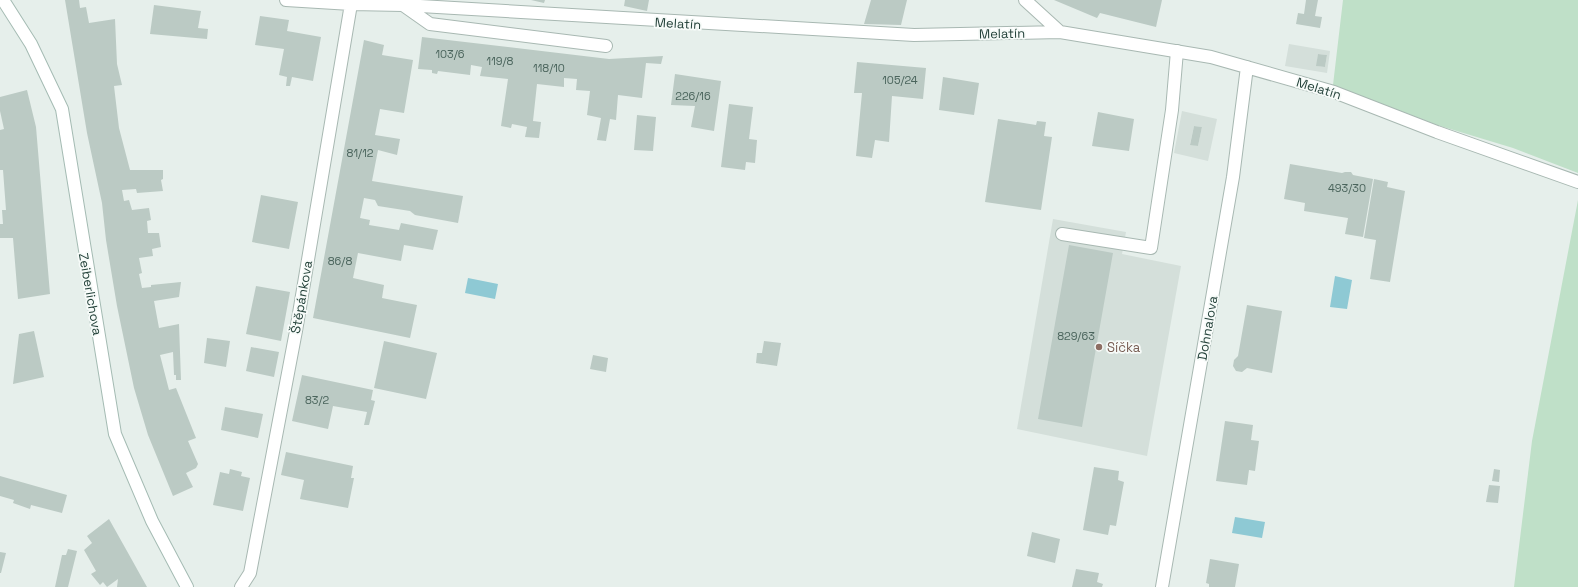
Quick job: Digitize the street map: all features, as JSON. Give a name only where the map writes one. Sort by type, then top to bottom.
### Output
[{"type":"street","name":"Zeiberlichova","points":[[3,0],[31,44],[62,109],[115,434],[152,522],[187,587]]},
{"type":"street","name":"Melatín","points":[[286,0],[351,4],[403,5],[687,23],[914,35],[1060,32],[1211,57],[1334,92],[1437,132],[1578,182]]},
{"type":"street","points":[[1025,0],[1060,32]]},
{"type":"street","name":"Štěpánkova","points":[[241,587],[250,573],[296,330],[351,4]]},
{"type":"street","points":[[403,5],[430,24],[606,46]]},
{"type":"street","points":[[1062,234],[1151,248],[1172,110],[1177,51]]},
{"type":"street","name":"Dohnalova","points":[[1162,587],[1233,177],[1247,67]]},
{"type":"shaded area","points":[[1289,44],[1330,51],[1327,73],[1285,66]],"holes":[[[1318,54],[1327,55],[1325,67],[1317,66]]]},
{"type":"shaded area","points":[[1182,111],[1217,119],[1208,161],[1174,153]],"holes":[[[1194,126],[1202,127],[1198,146],[1190,144]]]},
{"type":"shaded area","name":"Síčka","points":[[1053,219],[1126,232],[1122,254],[1181,266],[1147,456],[1017,429]]},
{"type":"green space","points":[[1343,0],[1578,0],[1578,173],[1513,148],[1437,125],[1333,85]]},
{"type":"green space","points":[[1578,200],[1578,587],[1514,587],[1532,441]]},
{"type":"water","points":[[1335,276],[1352,280],[1347,309],[1330,307]]},
{"type":"water","points":[[468,278],[498,284],[495,299],[465,293]]},
{"type":"water","points":[[1235,517],[1265,522],[1262,538],[1232,533]]},
{"type":"building","points":[[65,0],[79,0],[80,8],[86,7],[89,23],[115,19],[117,64],[122,85],[114,86],[119,128],[130,170],[163,170],[163,179],[161,180],[163,191],[137,193],[136,189],[122,190],[124,201],[129,200],[132,210],[149,208],[151,220],[147,221],[148,233],[159,233],[161,247],[152,249],[153,256],[139,258],[142,273],[139,274],[142,288],[151,287],[151,285],[181,282],[179,297],[154,301],[159,328],[179,324],[181,380],[176,380],[176,375],[174,375],[173,352],[160,355],[169,390],[176,388],[196,438],[188,441],[198,464],[196,468],[186,473],[193,487],[173,496],[148,435],[134,388],[117,306],[106,240],[102,203],[87,133]]},
{"type":"building","points":[[531,0],[545,0],[544,3]]},
{"type":"building","points":[[625,0],[649,0],[647,11],[624,6]]},
{"type":"building","points":[[871,0],[907,0],[901,25],[864,24]]},
{"type":"building","points":[[1054,0],[1162,0],[1156,27],[1100,13],[1097,18]]},
{"type":"building","points":[[1306,0],[1318,0],[1315,16],[1322,17],[1320,28],[1296,24],[1298,13],[1304,14]]},
{"type":"building","points":[[154,5],[201,11],[198,28],[208,29],[207,39],[150,34]]},
{"type":"building","points":[[260,16],[289,20],[287,31],[321,37],[313,81],[292,77],[290,86],[286,86],[287,77],[279,75],[284,49],[255,45]]},
{"type":"building","points":[[422,37],[609,59],[663,56],[661,64],[646,63],[642,98],[618,95],[616,120],[610,119],[606,141],[597,140],[601,118],[587,115],[590,91],[576,90],[577,79],[564,78],[564,87],[537,84],[533,121],[541,122],[539,138],[525,137],[527,127],[512,124],[511,128],[501,126],[508,79],[480,76],[482,67],[471,65],[470,75],[438,71],[437,74],[432,73],[432,70],[418,69]]},
{"type":"building","points":[[364,40],[384,45],[382,55],[413,60],[404,113],[380,109],[375,135],[400,139],[397,155],[378,150],[372,181],[463,196],[458,223],[415,215],[410,211],[378,206],[375,200],[364,198],[360,218],[370,220],[369,225],[399,230],[401,223],[438,230],[433,250],[404,245],[401,261],[358,253],[353,278],[384,285],[382,298],[417,305],[410,338],[313,318]]},
{"type":"building","points":[[1318,54],[1327,55],[1325,67],[1316,66]]},
{"type":"building","points":[[857,62],[926,68],[923,99],[892,96],[889,142],[875,140],[872,158],[856,156],[862,93],[854,93]]},
{"type":"building","points":[[675,74],[721,81],[714,131],[691,127],[695,106],[671,105]]},
{"type":"building","points":[[943,77],[979,83],[974,115],[939,110]]},
{"type":"building","points":[[27,90],[36,127],[50,294],[18,299],[13,238],[0,238],[0,224],[3,224],[2,210],[6,210],[3,170],[0,170],[0,130],[4,129],[0,111],[0,97]]},
{"type":"building","points":[[729,104],[753,107],[749,139],[757,140],[755,163],[746,162],[745,170],[721,167]]},
{"type":"building","points":[[1098,112],[1134,119],[1129,151],[1092,146]]},
{"type":"building","points":[[637,115],[656,117],[653,151],[634,150]]},
{"type":"building","points":[[998,119],[1036,125],[1037,121],[1046,122],[1044,136],[1052,137],[1041,210],[985,202]]},
{"type":"building","points":[[1194,126],[1202,127],[1198,146],[1190,145]]},
{"type":"building","points":[[1290,164],[1342,173],[1351,172],[1353,175],[1373,179],[1363,237],[1345,234],[1348,218],[1304,211],[1305,203],[1284,199]]},
{"type":"building","points":[[1374,179],[1388,182],[1387,187],[1405,191],[1390,282],[1370,279],[1376,240],[1364,238]]},
{"type":"building","points":[[261,195],[298,202],[289,249],[252,242]]},
{"type":"building","points":[[1069,245],[1113,253],[1082,427],[1038,419]]},
{"type":"building","points":[[256,286],[290,292],[281,341],[246,334]]},
{"type":"building","points":[[1247,305],[1282,311],[1272,373],[1247,368],[1242,372],[1236,371],[1233,366],[1234,360],[1238,356]]},
{"type":"building","points":[[34,331],[44,377],[13,384],[19,334]]},
{"type":"building","points":[[207,338],[230,341],[226,367],[204,363]]},
{"type":"building","points":[[384,341],[437,353],[426,399],[374,388]]},
{"type":"building","points":[[764,341],[781,343],[777,366],[756,363],[757,353],[762,353]]},
{"type":"building","points":[[251,347],[279,352],[274,377],[246,371]]},
{"type":"building","points":[[593,355],[608,358],[606,372],[590,369]]},
{"type":"building","points":[[302,375],[373,390],[371,400],[375,401],[369,425],[364,425],[367,412],[333,406],[328,429],[292,421]]},
{"type":"building","points":[[225,407],[263,414],[258,438],[221,430]]},
{"type":"building","points":[[1225,421],[1253,425],[1251,440],[1259,441],[1255,471],[1249,470],[1247,485],[1216,481]]},
{"type":"building","points":[[286,452],[353,466],[351,478],[354,478],[348,508],[300,499],[304,480],[281,475]]},
{"type":"building","points":[[1094,467],[1119,471],[1118,480],[1124,482],[1116,526],[1110,525],[1108,535],[1083,530]]},
{"type":"building","points":[[230,469],[242,472],[241,476],[250,478],[243,511],[213,505],[220,472],[229,474]]},
{"type":"building","points":[[1494,469],[1500,470],[1499,482],[1492,481]]},
{"type":"building","points":[[0,476],[67,495],[62,513],[31,505],[30,509],[13,503],[14,500],[0,496]]},
{"type":"building","points":[[1489,485],[1500,486],[1498,503],[1486,502]]},
{"type":"building","points":[[109,519],[147,587],[117,587],[118,579],[107,587],[103,582],[100,585],[91,574],[96,571],[84,550],[92,543],[87,536]]},
{"type":"building","points":[[1032,532],[1060,539],[1055,563],[1027,556]]},
{"type":"building","points":[[68,549],[77,551],[68,587],[55,587],[62,555],[66,555]]},
{"type":"building","points":[[0,552],[6,553],[1,573],[0,573]]},
{"type":"building","points":[[1210,559],[1239,564],[1235,587],[1209,587],[1209,584],[1206,583]]},
{"type":"building","points":[[1076,569],[1099,573],[1097,582],[1103,584],[1102,587],[1072,587]]},
{"type":"place","name":"Síčka","points":[[1099,347]]}]
